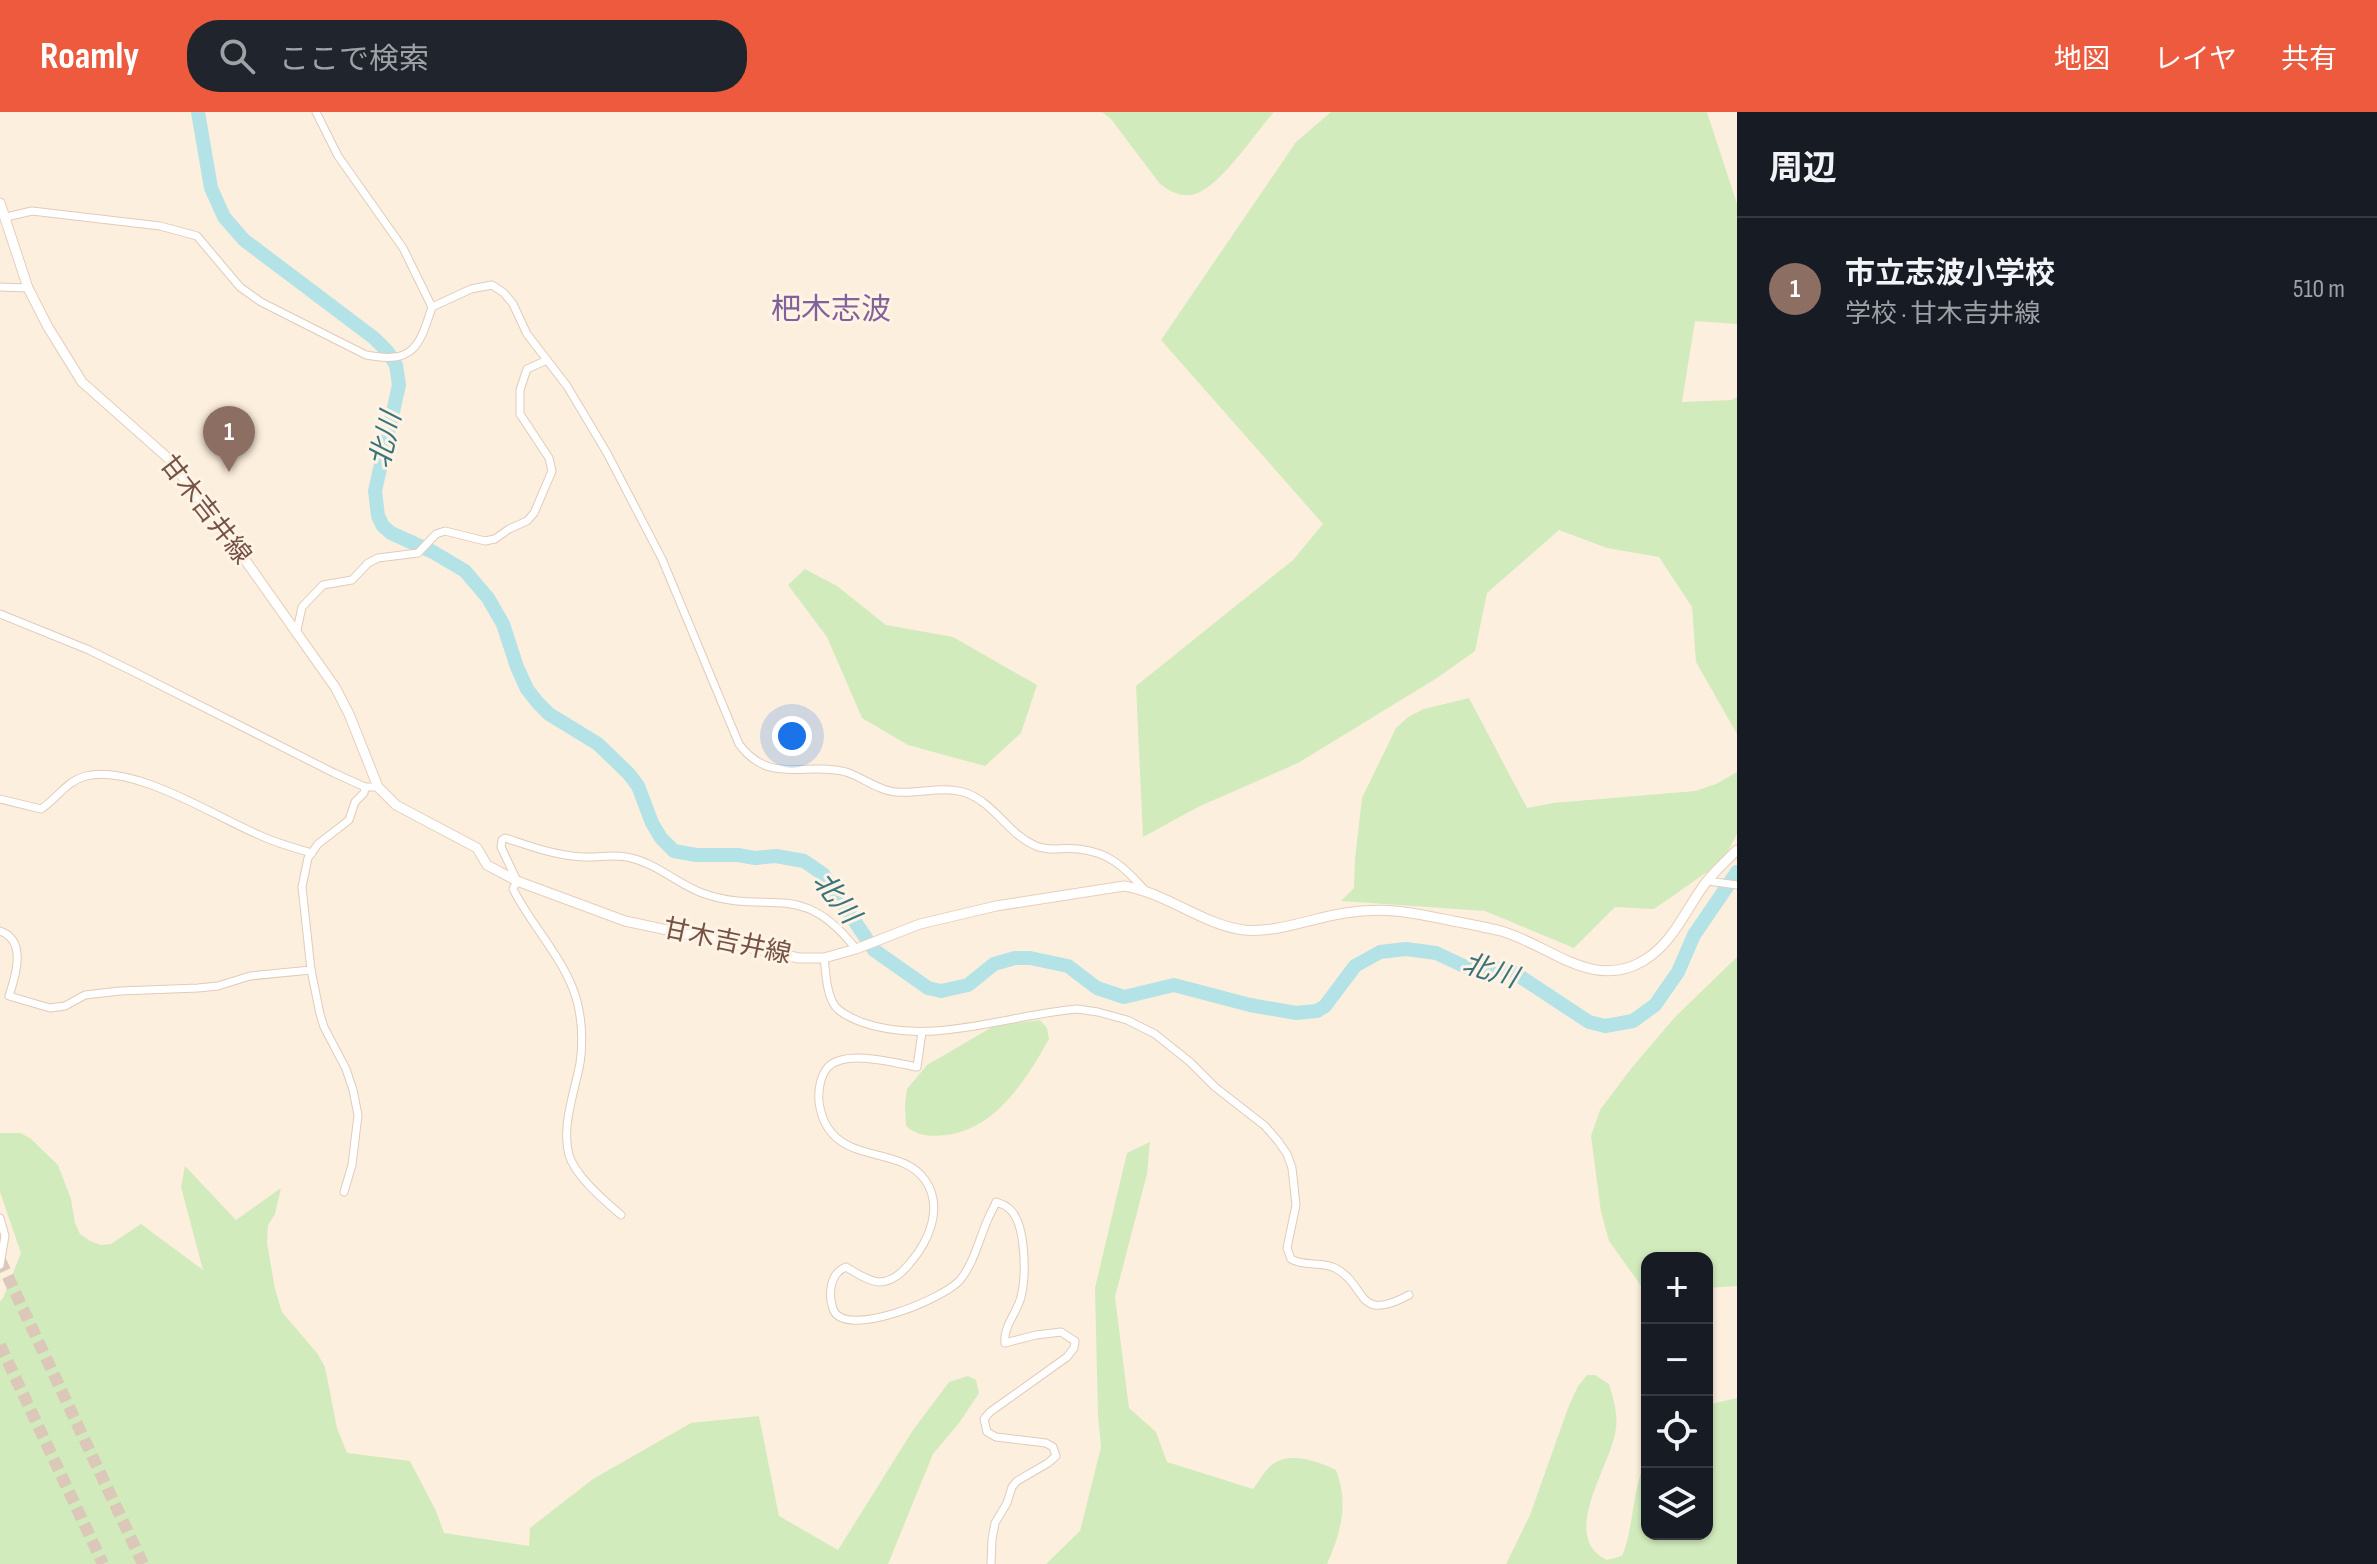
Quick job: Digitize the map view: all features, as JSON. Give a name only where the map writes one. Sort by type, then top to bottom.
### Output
[{"type":"main road","name":"甘木吉井線","points":[[0,203],[28,288],[82,382],[169,459],[297,630],[349,714],[378,787],[396,805],[477,848],[487,865],[517,881],[625,921],[799,958],[824,958],[920,924],[996,906],[1124,886],[1144,889],[1217,923],[1242,930],[1274,930],[1346,913],[1396,909],[1503,931],[1575,965],[1602,971],[1622,969],[1643,961],[1671,936],[1708,881],[1737,850]]},
{"type":"street","points":[[6,217],[32,211],[187,232],[197,236],[240,287],[261,302],[366,355],[383,358],[404,356],[414,351],[423,336],[432,307],[403,248],[338,156],[316,112]]},
{"type":"street","points":[[432,307],[471,289],[492,285],[513,304],[527,334],[567,386],[639,512],[662,559],[739,744],[746,753],[773,769],[842,771],[896,792],[962,791],[978,797],[1035,846],[1050,850],[1079,849],[1111,857],[1144,889]]},
{"type":"street","points":[[0,287],[28,288]]},
{"type":"street","points":[[297,630],[302,607],[317,589],[352,580],[368,563],[378,558],[418,553],[436,534],[445,531],[485,541],[495,539],[527,521],[538,505],[552,471],[549,458],[520,414],[519,399],[527,369],[547,360]]},
{"type":"street","points":[[0,614],[136,673],[365,787],[378,787]]},
{"type":"street","points":[[0,799],[41,809],[77,779],[110,774],[161,789],[258,835],[312,853]]},
{"type":"street","points":[[344,1192],[352,1165],[358,1115],[346,1069],[324,1027],[311,970],[302,887],[308,858],[318,844],[349,820],[355,802],[364,793],[365,787]]},
{"type":"street","points":[[621,1215],[590,1186],[569,1157],[568,1123],[581,1059],[578,1004],[565,973],[513,889],[517,881],[501,847],[502,840],[505,838],[559,854],[627,856],[703,894],[798,904],[831,920],[856,949]]},
{"type":"street","points":[[1708,881],[1737,885]]},
{"type":"street","points":[[0,931],[9,934],[17,945],[18,961],[9,996],[50,1008],[65,1006],[85,995],[218,986],[250,976],[311,970]]},
{"type":"street","points":[[824,958],[831,997],[836,1007],[876,1027],[922,1032],[1077,1009],[1098,1012],[1143,1027],[1167,1043],[1215,1087],[1265,1126],[1287,1154],[1292,1168],[1296,1205],[1287,1248],[1291,1259],[1298,1263],[1328,1265],[1337,1269],[1372,1304],[1393,1303],[1409,1295]]},
{"type":"street","points":[[922,1032],[917,1067],[872,1058],[858,1059],[836,1062],[822,1076],[818,1092],[821,1111],[833,1133],[860,1152],[909,1166],[924,1177],[932,1192],[934,1211],[932,1227],[916,1256],[902,1272],[890,1280],[878,1282],[846,1267],[834,1276],[831,1288],[834,1311],[849,1322],[932,1300],[949,1291],[964,1274],[996,1202],[1007,1206],[1016,1218],[1025,1271],[1021,1299],[1004,1334],[1005,1343],[1061,1332],[1075,1341],[1067,1357],[984,1419],[987,1432],[996,1437],[1046,1443],[1053,1447],[1056,1456],[1012,1487],[995,1523],[991,1564]]},
{"type":"street","points":[[0,1218],[5,1236],[0,1265]]},
{"type":"green space","points":[[1102,112],[1274,112],[1215,181],[1195,194],[1181,195],[1160,184],[1111,119]]},
{"type":"green space","points":[[1331,112],[1707,112],[1737,204],[1737,324],[1695,321],[1682,402],[1732,400],[1737,397],[1737,734],[1696,662],[1692,607],[1659,557],[1607,548],[1559,530],[1487,593],[1475,651],[1437,678],[1298,763],[1198,807],[1143,837],[1136,686],[1293,560],[1323,524],[1161,340],[1296,142]]},
{"type":"green space","points":[[805,569],[837,586],[886,625],[953,637],[1037,685],[1021,733],[985,766],[908,745],[862,718],[827,637],[788,585]]},
{"type":"green space","points":[[1469,698],[1527,808],[1695,791],[1737,772],[1737,834],[1723,861],[1654,909],[1615,907],[1574,948],[1485,911],[1341,901],[1354,888],[1362,798],[1396,728],[1424,709]]},
{"type":"green space","points":[[1737,957],[1737,1286],[1713,1288],[1713,1252],[1641,1252],[1641,1286],[1609,1241],[1601,1212],[1591,1136],[1600,1110],[1675,1017]]},
{"type":"green space","points":[[1040,1020],[1047,1028],[1049,1039],[1020,1085],[995,1112],[965,1130],[947,1135],[925,1135],[906,1126],[907,1089],[927,1065],[994,1026]]},
{"type":"green space","points":[[0,1133],[21,1133],[58,1165],[71,1199],[75,1223],[80,1234],[90,1241],[101,1245],[111,1244],[141,1224],[203,1270],[181,1187],[185,1166],[236,1220],[281,1188],[275,1214],[268,1225],[267,1243],[275,1289],[282,1312],[325,1367],[337,1428],[347,1453],[410,1461],[444,1533],[529,1546],[530,1528],[593,1479],[691,1423],[759,1416],[779,1516],[838,1550],[913,1430],[949,1382],[968,1376],[976,1380],[979,1393],[933,1454],[888,1564],[0,1564],[0,1301],[21,1253],[0,1192]]},
{"type":"green space","points":[[1150,1142],[1147,1174],[1115,1297],[1129,1408],[1156,1432],[1167,1462],[1253,1489],[1270,1466],[1288,1458],[1313,1461],[1336,1470],[1342,1494],[1342,1518],[1327,1564],[1046,1564],[1080,1531],[1101,1447],[1095,1288],[1127,1153]]},
{"type":"green space","points":[[1587,1375],[1595,1375],[1609,1384],[1615,1406],[1613,1443],[1587,1517],[1587,1535],[1593,1549],[1607,1560],[1622,1556],[1641,1474],[1641,1540],[1713,1540],[1713,1404],[1737,1398],[1737,1564],[1506,1564],[1530,1515],[1578,1386]]},
{"type":"waterway","name":"北川","points":[[198,112],[211,188],[224,217],[244,240],[374,338],[396,365],[399,385],[375,491],[378,516],[383,526],[465,571],[488,598],[503,624],[527,689],[549,714],[598,744],[629,774],[638,786],[652,823],[674,851],[755,858],[776,856],[804,861],[823,874],[874,950],[928,988],[941,991],[968,985],[994,964],[1015,958],[1030,958],[1068,966],[1097,988],[1124,997],[1174,985],[1250,1005],[1296,1013],[1317,1011],[1325,1006],[1355,966],[1380,952],[1406,949],[1436,953],[1479,970],[1513,972],[1589,1022],[1605,1026],[1633,1021],[1655,1005],[1678,972],[1694,935],[1737,872]]},
{"type":"tunnel","points":[[0,1260],[143,1564]]},
{"type":"tunnel","points":[[0,1345],[103,1564]]},
{"type":"place","name":"市立志波小学校","points":[[229,472]]},
{"type":"district","name":"杷木志波","points":[[831,310]]}]
